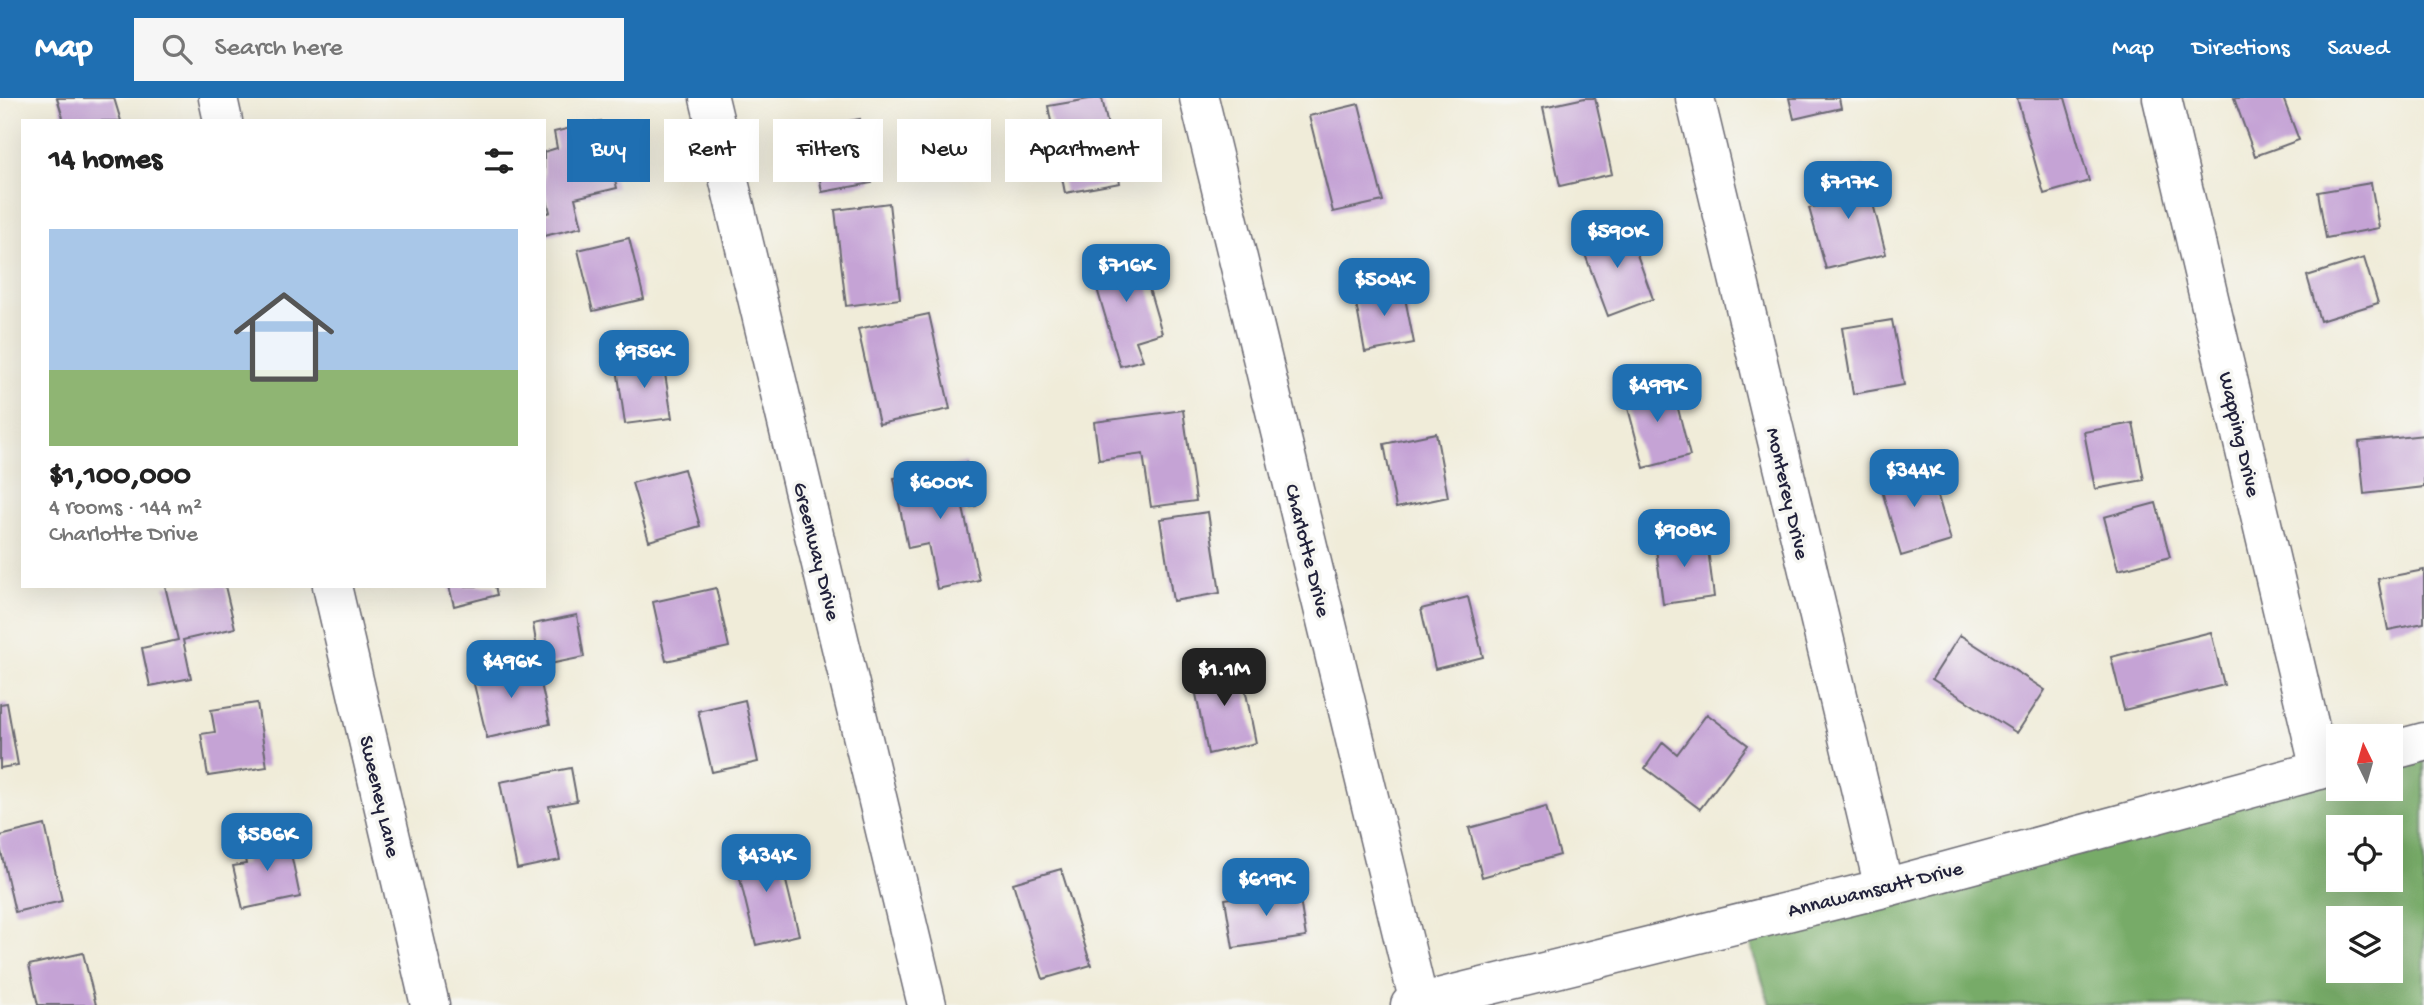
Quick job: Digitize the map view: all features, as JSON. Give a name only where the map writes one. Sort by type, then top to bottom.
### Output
[{"type":"street","points":[[218,98],[223,119]]},
{"type":"street","name":"Greenway Drive","points":[[709,98],[927,1005]]},
{"type":"street","name":"Charlotte Drive","points":[[1199,98],[1415,1004]]},
{"type":"street","name":"Monterey Drive","points":[[1695,98],[1884,888]]},
{"type":"street","name":"Wapping Drive","points":[[2162,98],[2326,756]]},
{"type":"street","name":"Sweeney Lane","points":[[332,588],[430,1005]]},
{"type":"street","points":[[2403,748],[2424,742]]},
{"type":"street","name":"Annawamscutt Drive","points":[[1415,1004],[1884,888],[2326,769]]},
{"type":"green space","points":[[2424,751],[2424,1005],[1770,1005],[1749,938],[2326,777],[2326,802],[2403,802],[2403,757]]},
{"type":"building","points":[[57,98],[114,98],[120,119],[63,119]]},
{"type":"building","points":[[1102,98],[1106,119],[1051,119],[1048,106]]},
{"type":"building","points":[[1595,98],[1612,174],[1560,186],[1543,107]]},
{"type":"building","points":[[1789,98],[1839,98],[1841,108],[1794,119]]},
{"type":"building","points":[[2017,98],[2065,98],[2089,181],[2044,194]]},
{"type":"building","points":[[2234,98],[2283,98],[2299,140],[2255,156]]},
{"type":"building","points":[[1359,104],[1383,201],[1333,212],[1309,116]]},
{"type":"building","points":[[567,129],[567,182],[616,182],[617,188],[575,198],[582,227],[546,236],[546,213],[550,212],[546,196],[546,151],[557,148],[554,132]]},
{"type":"building","points":[[1863,165],[1886,254],[1826,269],[1809,208],[1832,203],[1825,176]]},
{"type":"building","points":[[820,182],[872,182],[872,183],[822,192]]},
{"type":"building","points":[[1063,182],[1120,183],[1065,193]]},
{"type":"building","points":[[2371,183],[2379,228],[2326,238],[2318,192]]},
{"type":"building","points":[[889,203],[900,299],[846,306],[835,210]]},
{"type":"building","points":[[1626,224],[1653,299],[1608,316],[1580,241]]},
{"type":"building","points":[[629,238],[644,299],[593,311],[578,250]]},
{"type":"building","points":[[1138,251],[1162,333],[1136,341],[1143,360],[1120,366],[1090,265]]},
{"type":"building","points":[[2364,258],[2378,303],[2320,321],[2307,276]]},
{"type":"building","points":[[1402,283],[1414,343],[1365,352],[1354,292]]},
{"type":"building","points":[[929,314],[950,409],[879,424],[858,329]]},
{"type":"building","points":[[1892,320],[1904,385],[1853,394],[1842,328]]},
{"type":"building","points":[[662,355],[672,418],[625,424],[616,361]]},
{"type":"building","points":[[1671,381],[1690,456],[1644,468],[1624,393]]},
{"type":"building","points":[[1183,410],[1196,501],[1151,507],[1143,454],[1099,460],[1094,422]]},
{"type":"building","points":[[2133,423],[2144,480],[2095,489],[2084,432]]},
{"type":"building","points":[[1436,433],[1448,497],[1396,508],[1384,444]]},
{"type":"building","points":[[2424,435],[2424,487],[2364,494],[2359,442]]},
{"type":"building","points":[[1928,462],[1951,541],[1901,556],[1878,477]]},
{"type":"building","points":[[966,463],[976,506],[963,508],[979,580],[937,589],[928,544],[908,548],[894,478]]},
{"type":"building","points":[[684,469],[700,526],[649,541],[632,483]]},
{"type":"building","points":[[2156,503],[2170,557],[2118,570],[2104,517]]},
{"type":"building","points":[[1208,512],[1220,593],[1173,601],[1160,519]]},
{"type":"building","points":[[1706,534],[1714,597],[1663,604],[1655,541]]},
{"type":"building","points":[[2424,570],[2424,623],[2388,630],[2378,579]]},
{"type":"building","points":[[165,588],[225,588],[235,628],[183,640],[191,678],[150,686],[142,648],[178,640]]},
{"type":"building","points":[[450,588],[495,588],[497,595],[454,606]]},
{"type":"building","points":[[716,588],[729,647],[666,661],[653,602]]},
{"type":"building","points":[[1468,597],[1483,657],[1435,669],[1421,609]]},
{"type":"building","points":[[577,615],[584,657],[540,666],[533,624]]},
{"type":"building","points":[[2211,632],[2224,685],[2124,710],[2111,657]]},
{"type":"building","points":[[1960,635],[2045,690],[2017,733],[1932,679]]},
{"type":"building","points":[[536,661],[550,724],[487,738],[472,676]]},
{"type":"building","points":[[1240,663],[1256,743],[1208,754],[1192,674]]},
{"type":"building","points":[[745,700],[758,762],[712,772],[698,711]]},
{"type":"building","points":[[7,703],[18,765],[0,768],[0,704]]},
{"type":"building","points":[[257,703],[267,767],[208,776],[201,734],[215,732],[211,710]]},
{"type":"building","points":[[1707,714],[1748,745],[1700,809],[1645,768],[1663,742],[1677,754]]},
{"type":"building","points":[[571,768],[577,801],[549,806],[560,860],[517,869],[500,782]]},
{"type":"building","points":[[1546,807],[1560,855],[1482,877],[1469,828]]},
{"type":"building","points":[[45,825],[62,901],[15,912],[0,847],[0,836]]},
{"type":"building","points":[[287,834],[300,897],[243,909],[233,866],[246,864],[242,843]]},
{"type":"building","points":[[777,844],[799,935],[756,945],[734,854]]},
{"type":"building","points":[[1061,869],[1091,965],[1043,979],[1013,883]]},
{"type":"building","points":[[1298,887],[1306,937],[1233,948],[1225,899]]},
{"type":"building","points":[[83,953],[96,1005],[38,1005],[29,965]]}]
